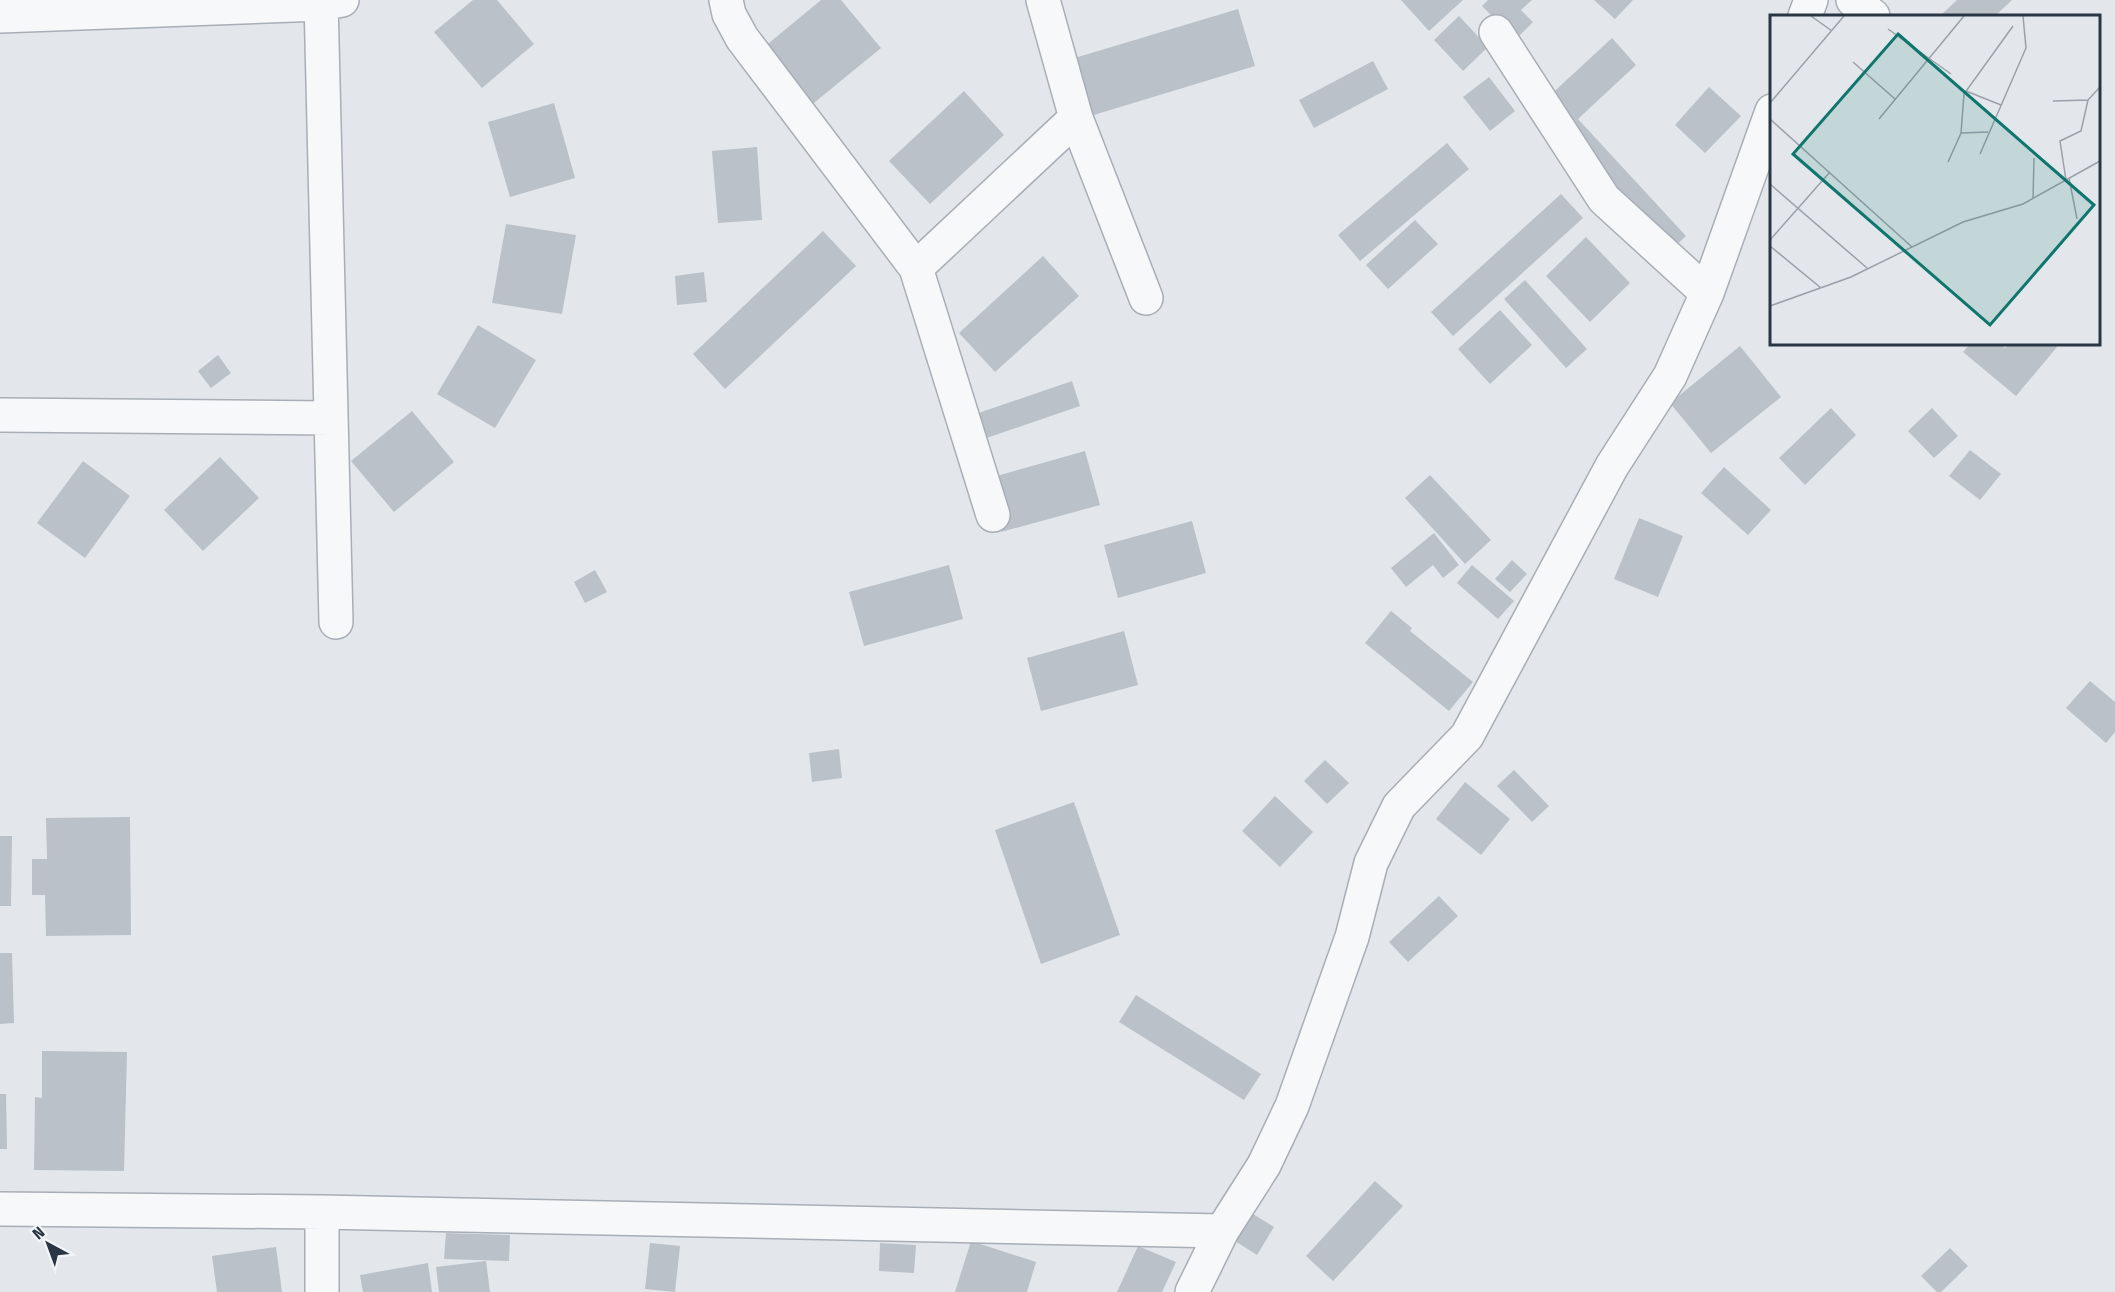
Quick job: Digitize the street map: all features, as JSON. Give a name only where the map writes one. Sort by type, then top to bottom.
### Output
[{"type":"street","points":[[726,0],[729,14],[742,38],[916,268],[993,515]]},
{"type":"street","points":[[1043,0],[1076,118],[1146,298]]},
{"type":"street","points":[[1853,0],[1873,15]]},
{"type":"street","points":[[0,16],[328,1],[331,418],[336,622]]},
{"type":"street","points":[[1496,32],[1604,199],[1707,293]]},
{"type":"street","points":[[1192,1292],[1222,1231],[1264,1165],[1292,1106],[1352,937],[1371,863],[1399,806],[1467,736],[1612,466],[1670,376],[1707,293],[1770,117]]},
{"type":"street","points":[[916,268],[1076,118]]},
{"type":"street","points":[[0,415],[331,418]]},
{"type":"street","points":[[0,1209],[322,1212],[1222,1231]]},
{"type":"street","points":[[322,1212],[322,1292]]},
{"type":"building","points":[[473,0],[497,0],[534,44],[482,88],[434,32]]},
{"type":"building","points":[[821,0],[841,0],[881,48],[809,107],[763,48]]},
{"type":"building","points":[[1401,0],[1463,0],[1429,31]]},
{"type":"building","points":[[1488,0],[1532,0],[1521,10],[1533,22],[1515,40],[1482,6]]},
{"type":"building","points":[[1594,0],[1633,0],[1615,19]]},
{"type":"building","points":[[1957,0],[2012,0],[1996,15],[1941,15]]},
{"type":"building","points":[[1238,9],[1255,66],[1084,118],[1068,60]]},
{"type":"building","points":[[1459,16],[1488,47],[1463,71],[1434,40]]},
{"type":"building","points":[[1612,38],[1636,65],[1578,119],[1686,236],[1665,256],[1532,112]]},
{"type":"building","points":[[1373,61],[1388,89],[1314,128],[1299,100]]},
{"type":"building","points":[[1489,77],[1515,111],[1490,131],[1463,97]]},
{"type":"building","points":[[1709,87],[1741,116],[1705,153],[1675,125]]},
{"type":"building","points":[[964,91],[1004,135],[930,204],[889,161]]},
{"type":"building","points":[[554,103],[575,178],[510,197],[488,122]]},
{"type":"building","points":[[1447,143],[1469,169],[1360,261],[1338,235]]},
{"type":"building","points":[[757,147],[762,220],[718,223],[712,151]]},
{"type":"building","points":[[1561,194],[1583,218],[1453,336],[1431,312]]},
{"type":"building","points":[[1415,220],[1438,244],[1388,289],[1366,265]]},
{"type":"building","points":[[506,224],[576,235],[562,314],[492,303]]},
{"type":"building","points":[[823,231],[856,266],[725,389],[693,354]]},
{"type":"building","points":[[1586,237],[1630,283],[1590,322],[1546,276]]},
{"type":"building","points":[[1043,256],[1079,296],[995,372],[959,333]]},
{"type":"building","points":[[704,272],[707,302],[677,305],[675,276]]},
{"type":"building","points":[[1525,280],[1587,349],[1566,368],[1504,299]]},
{"type":"building","points":[[1500,310],[1532,345],[1490,384],[1458,349]]},
{"type":"building","points":[[478,325],[536,360],[495,428],[437,394]]},
{"type":"building","points":[[1969,345],[2000,345],[2005,348],[2008,345],[2054,345],[2057,347],[2016,396],[1963,352]]},
{"type":"building","points":[[1740,346],[1781,397],[1711,453],[1670,403]]},
{"type":"building","points":[[218,355],[231,373],[211,388],[198,371]]},
{"type":"building","points":[[1072,381],[1080,406],[966,445],[958,420]]},
{"type":"building","points":[[1831,408],[1856,435],[1805,485],[1779,458]]},
{"type":"building","points":[[1932,408],[1958,436],[1934,458],[1908,431]]},
{"type":"building","points":[[412,411],[454,462],[394,512],[351,461]]},
{"type":"building","points":[[1970,450],[2001,474],[1980,500],[1949,476]]},
{"type":"building","points":[[1085,451],[1100,505],[1001,532],[986,479]]},
{"type":"building","points":[[220,457],[259,498],[203,551],[164,510]]},
{"type":"building","points":[[83,461],[130,496],[85,558],[37,523]]},
{"type":"building","points":[[1724,467],[1771,510],[1748,535],[1701,493]]},
{"type":"building","points":[[1430,475],[1491,540],[1465,564],[1405,498]]},
{"type":"building","points":[[1639,518],[1683,536],[1658,597],[1614,579]]},
{"type":"building","points":[[1192,521],[1206,573],[1118,598],[1104,545]]},
{"type":"building","points":[[1434,533],[1459,565],[1443,578],[1433,565],[1406,587],[1391,568]]},
{"type":"building","points":[[1512,560],[1527,574],[1510,592],[1495,579]]},
{"type":"building","points":[[949,565],[963,619],[864,646],[849,592]]},
{"type":"building","points":[[1472,565],[1514,601],[1498,619],[1457,583]]},
{"type":"building","points":[[595,570],[607,592],[585,603],[574,582]]},
{"type":"building","points":[[1391,611],[1412,628],[1410,631],[1473,682],[1449,711],[1365,643]]},
{"type":"building","points":[[1124,631],[1138,685],[1041,711],[1027,658]]},
{"type":"building","points":[[2090,681],[2115,702],[2115,732],[2106,743],[2066,708]]},
{"type":"building","points":[[839,749],[842,778],[812,782],[809,753]]},
{"type":"building","points":[[1325,760],[1349,783],[1327,804],[1304,781]]},
{"type":"building","points":[[1514,770],[1549,806],[1532,822],[1497,786]]},
{"type":"building","points":[[1465,782],[1510,819],[1481,855],[1436,819]]},
{"type":"building","points":[[1275,796],[1313,832],[1280,867],[1242,831]]},
{"type":"building","points":[[1074,802],[1120,935],[1041,964],[995,830]]},
{"type":"building","points":[[130,817],[131,935],[46,936],[45,895],[32,895],[32,859],[47,859],[46,818]]},
{"type":"building","points":[[0,836],[12,836],[11,906],[0,906]]},
{"type":"building","points":[[1439,896],[1458,916],[1408,962],[1389,942]]},
{"type":"building","points":[[0,953],[12,953],[14,1023],[0,1024]]},
{"type":"building","points":[[1136,995],[1261,1074],[1244,1100],[1119,1022]]},
{"type":"building","points":[[42,1051],[127,1052],[124,1171],[34,1170],[35,1097],[42,1098]]},
{"type":"building","points":[[0,1094],[6,1094],[7,1149],[0,1149]]},
{"type":"building","points":[[1375,1181],[1403,1206],[1333,1281],[1306,1256]]},
{"type":"building","points":[[1253,1214],[1274,1227],[1257,1255],[1235,1241]]},
{"type":"building","points":[[446,1233],[510,1235],[509,1261],[444,1259]]},
{"type":"building","points":[[971,1241],[1036,1262],[1027,1292],[955,1292]]},
{"type":"building","points":[[650,1243],[680,1246],[675,1292],[645,1289]]},
{"type":"building","points":[[880,1243],[916,1245],[914,1273],[879,1271]]},
{"type":"building","points":[[1138,1246],[1176,1262],[1162,1292],[1117,1292]]},
{"type":"building","points":[[276,1247],[282,1292],[217,1292],[212,1256]]},
{"type":"building","points":[[1950,1248],[1968,1266],[1941,1292],[1937,1292],[1921,1276]]},
{"type":"building","points":[[486,1261],[490,1292],[439,1292],[436,1267]]},
{"type":"building","points":[[428,1263],[432,1292],[363,1292],[360,1275]]}]
